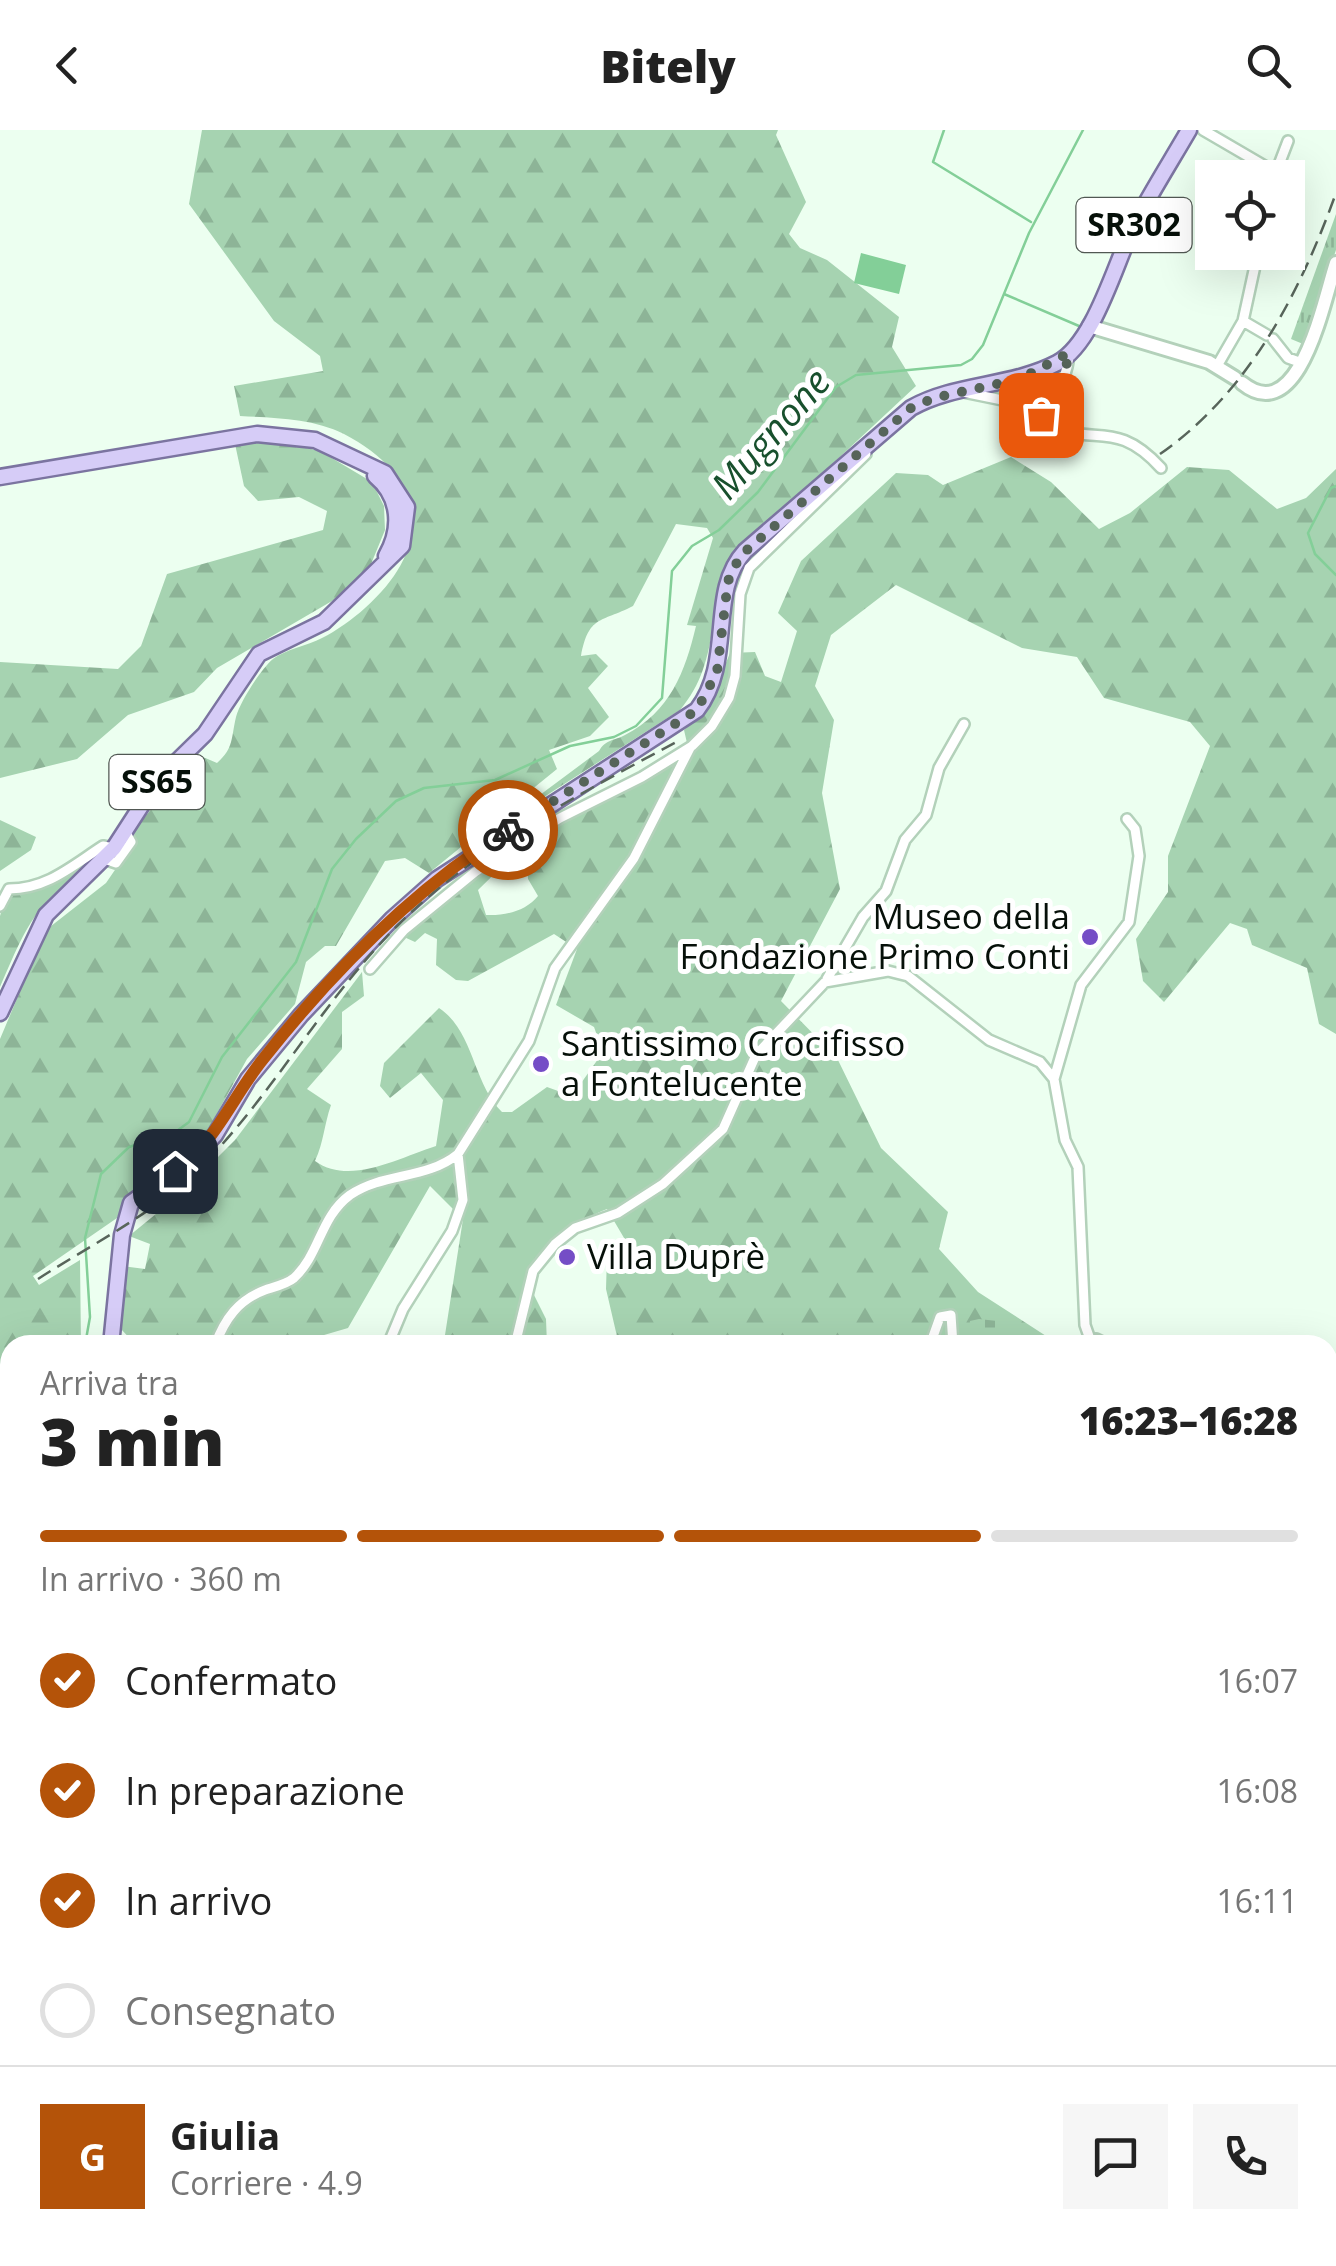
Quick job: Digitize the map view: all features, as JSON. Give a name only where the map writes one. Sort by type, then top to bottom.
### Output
[{"type":"main road","name":"SR302","points":[[111,1335],[122,1234],[136,1197],[203,1148],[277,1041],[420,893],[475,851],[697,710],[717,672],[728,581],[740,556],[917,404],[1020,379],[1069,353],[1090,326],[1130,233],[1190,130]]},
{"type":"main road","name":"SS65","points":[[0,477],[257,434],[288,435],[338,448],[382,482],[391,494],[397,520],[392,546],[358,592],[324,622],[259,654],[205,734],[158,780],[109,854],[46,915],[32,937],[0,1014]]},
{"type":"street","points":[[1203,130],[1251,160]]},
{"type":"street","points":[[1281,160],[1288,141]]},
{"type":"street","points":[[1090,326],[1217,366],[1255,392],[1277,392],[1290,384],[1302,363],[1336,262]]},
{"type":"street","points":[[1217,366],[1243,321],[1254,270]]},
{"type":"street","points":[[1243,321],[1270,337],[1288,358],[1302,363]]},
{"type":"street","points":[[1041,415],[1062,386],[1069,353]]},
{"type":"street","points":[[963,392],[1012,402],[1041,415],[1068,435],[1122,436],[1161,468]]},
{"type":"street","points":[[370,969],[404,930],[475,872],[560,818],[692,746],[712,726],[729,698],[739,649],[740,594],[749,568],[850,472],[866,454],[865,446]]},
{"type":"street","points":[[517,1335],[533,1271],[544,1258],[575,1228],[618,1213],[663,1184],[723,1129],[756,1055],[825,982],[863,916],[886,891],[905,840],[926,815],[940,768],[964,724]]},
{"type":"street","points":[[219,1335],[224,1321],[249,1296],[293,1280],[309,1258],[328,1215],[350,1195],[379,1180],[440,1168],[458,1154],[529,1041],[555,968],[634,858],[692,746]]},
{"type":"street","points":[[1089,1335],[1084,1326],[1078,1167],[1064,1140],[1054,1078],[1081,985],[1128,922],[1138,856],[1135,829],[1128,820]]},
{"type":"street","points":[[0,906],[9,889],[45,882],[72,870],[102,846],[109,854]]},
{"type":"street","points":[[825,982],[888,970],[908,976],[989,1040],[1040,1062],[1054,1078]]},
{"type":"street","points":[[392,1335],[463,1200],[458,1154]]},
{"type":"street","points":[[934,1335],[940,1317],[951,1315],[952,1335]]},
{"type":"green space","points":[[202,130],[778,130],[776,135],[806,202],[789,234],[800,248],[827,260],[899,317],[892,347],[916,386],[740,550],[721,589],[703,671],[680,710],[497,827],[604,744],[641,726],[673,689],[692,643],[696,626],[687,625],[713,538],[707,528],[676,524],[633,606],[598,622],[584,643],[581,656],[596,654],[608,666],[588,688],[609,717],[590,736],[549,750],[557,769],[429,873],[405,858],[385,861],[336,946],[325,946],[306,962],[295,1004],[247,1059],[204,1137],[129,1194],[117,1218],[33,1276],[39,1285],[80,1260],[81,1335],[0,1335],[0,1039],[46,930],[106,883],[132,845],[135,829],[196,754],[217,763],[222,758],[242,703],[268,664],[327,635],[365,608],[403,561],[411,537],[412,514],[406,492],[372,451],[319,425],[240,416],[234,386],[323,371],[320,356],[274,321],[189,204]]},
{"type":"green space","points":[[1336,214],[1336,250],[1303,344],[1291,339]]},
{"type":"green space","points":[[279,442],[320,451],[372,482],[384,506],[385,530],[369,569],[344,594],[217,668],[194,692],[128,715],[77,759],[0,778],[0,662],[118,669],[141,646],[167,574],[323,530],[327,511],[299,497],[258,501],[244,486],[235,444]]},
{"type":"green space","points":[[1011,457],[1051,482],[1099,529],[1130,513],[1187,467],[1229,470],[1277,509],[1306,498],[1336,469],[1336,1034],[1319,1024],[1307,968],[1252,945],[1247,929],[1230,923],[1164,1002],[1143,981],[1136,939],[1168,892],[1168,856],[1210,746],[1190,722],[1104,698],[1077,657],[1022,648],[896,585],[831,635],[815,686],[834,720],[822,793],[840,889],[781,1001],[837,1058],[881,1148],[948,1212],[939,1249],[978,1292],[1045,1335],[617,1335],[606,1289],[607,1256],[627,1243],[607,1209],[560,1237],[526,1279],[546,1319],[547,1335],[445,1335],[463,1219],[430,1186],[348,1328],[324,1335],[127,1335],[120,1328],[122,1266],[145,1269],[150,1244],[129,1236],[184,1191],[235,1140],[362,972],[364,996],[342,1012],[342,1049],[307,1089],[331,1105],[315,1161],[343,1171],[359,1170],[436,1146],[443,1100],[421,1073],[390,1098],[380,1086],[384,1063],[439,1008],[460,1030],[485,1087],[502,1112],[512,1112],[547,1087],[572,1096],[603,1052],[594,1027],[556,1005],[577,949],[554,934],[468,981],[456,980],[436,965],[437,939],[425,933],[415,942],[404,937],[443,901],[514,847],[518,851],[478,890],[486,915],[515,911],[533,901],[538,896],[528,879],[527,855],[562,823],[687,743],[684,730],[707,709],[730,653],[755,652],[765,676],[781,682],[797,631],[778,613],[801,561],[896,473],[928,475],[943,485]]},
{"type":"green space","points":[[0,820],[36,837],[31,850],[0,871]]},
{"type":"green space","points":[[100,851],[39,910],[0,987],[0,916],[6,895],[73,873]]},
{"type":"green space","points":[[970,1321],[1006,1322],[1013,1335],[968,1335]]},
{"type":"shaded area","points":[[861,253],[906,265],[899,294],[854,283]]},
{"type":"waterway","points":[[944,130],[933,162],[1031,222]]},
{"type":"waterway","name":"Mugnone","points":[[87,1335],[90,1317],[85,1238],[101,1174],[129,1147],[174,1133],[189,1122],[222,1057],[296,962],[332,869],[356,839],[396,801],[424,788],[495,780],[570,746],[614,737],[636,726],[662,698],[672,571],[692,546],[719,530],[758,492],[836,387],[856,375],[961,365],[972,359],[983,345],[1029,233],[1083,130]]},
{"type":"waterway","points":[[1004,294],[1079,326]]},
{"type":"waterway","points":[[1336,486],[1331,488],[1308,533],[1315,554],[1336,575]]},
{"type":"railway","points":[[1160,454],[1220,401],[1268,338],[1306,267],[1336,193]]},
{"type":"railway","points":[[38,1279],[143,1213],[201,1167],[252,1108],[371,954],[428,897],[531,823],[678,741]]},
{"type":"way so far","points":[[508,830],[697,710],[717,672],[728,581],[740,556],[900,416],[934,398],[1020,379],[1059,362],[1069,353],[1062,386],[1041,415]]},
{"type":"place","name":"Museo della Fondazione Primo Conti","points":[[1090,937]]},
{"type":"place","name":"Santissimo Crocifisso a Fontelucente","points":[[541,1064]]},
{"type":"place","name":"Villa Duprè","points":[[567,1257]]},
{"type":"route","points":[[175,1171],[215,1135],[260,1062],[370,941],[437,879],[508,830]]}]
